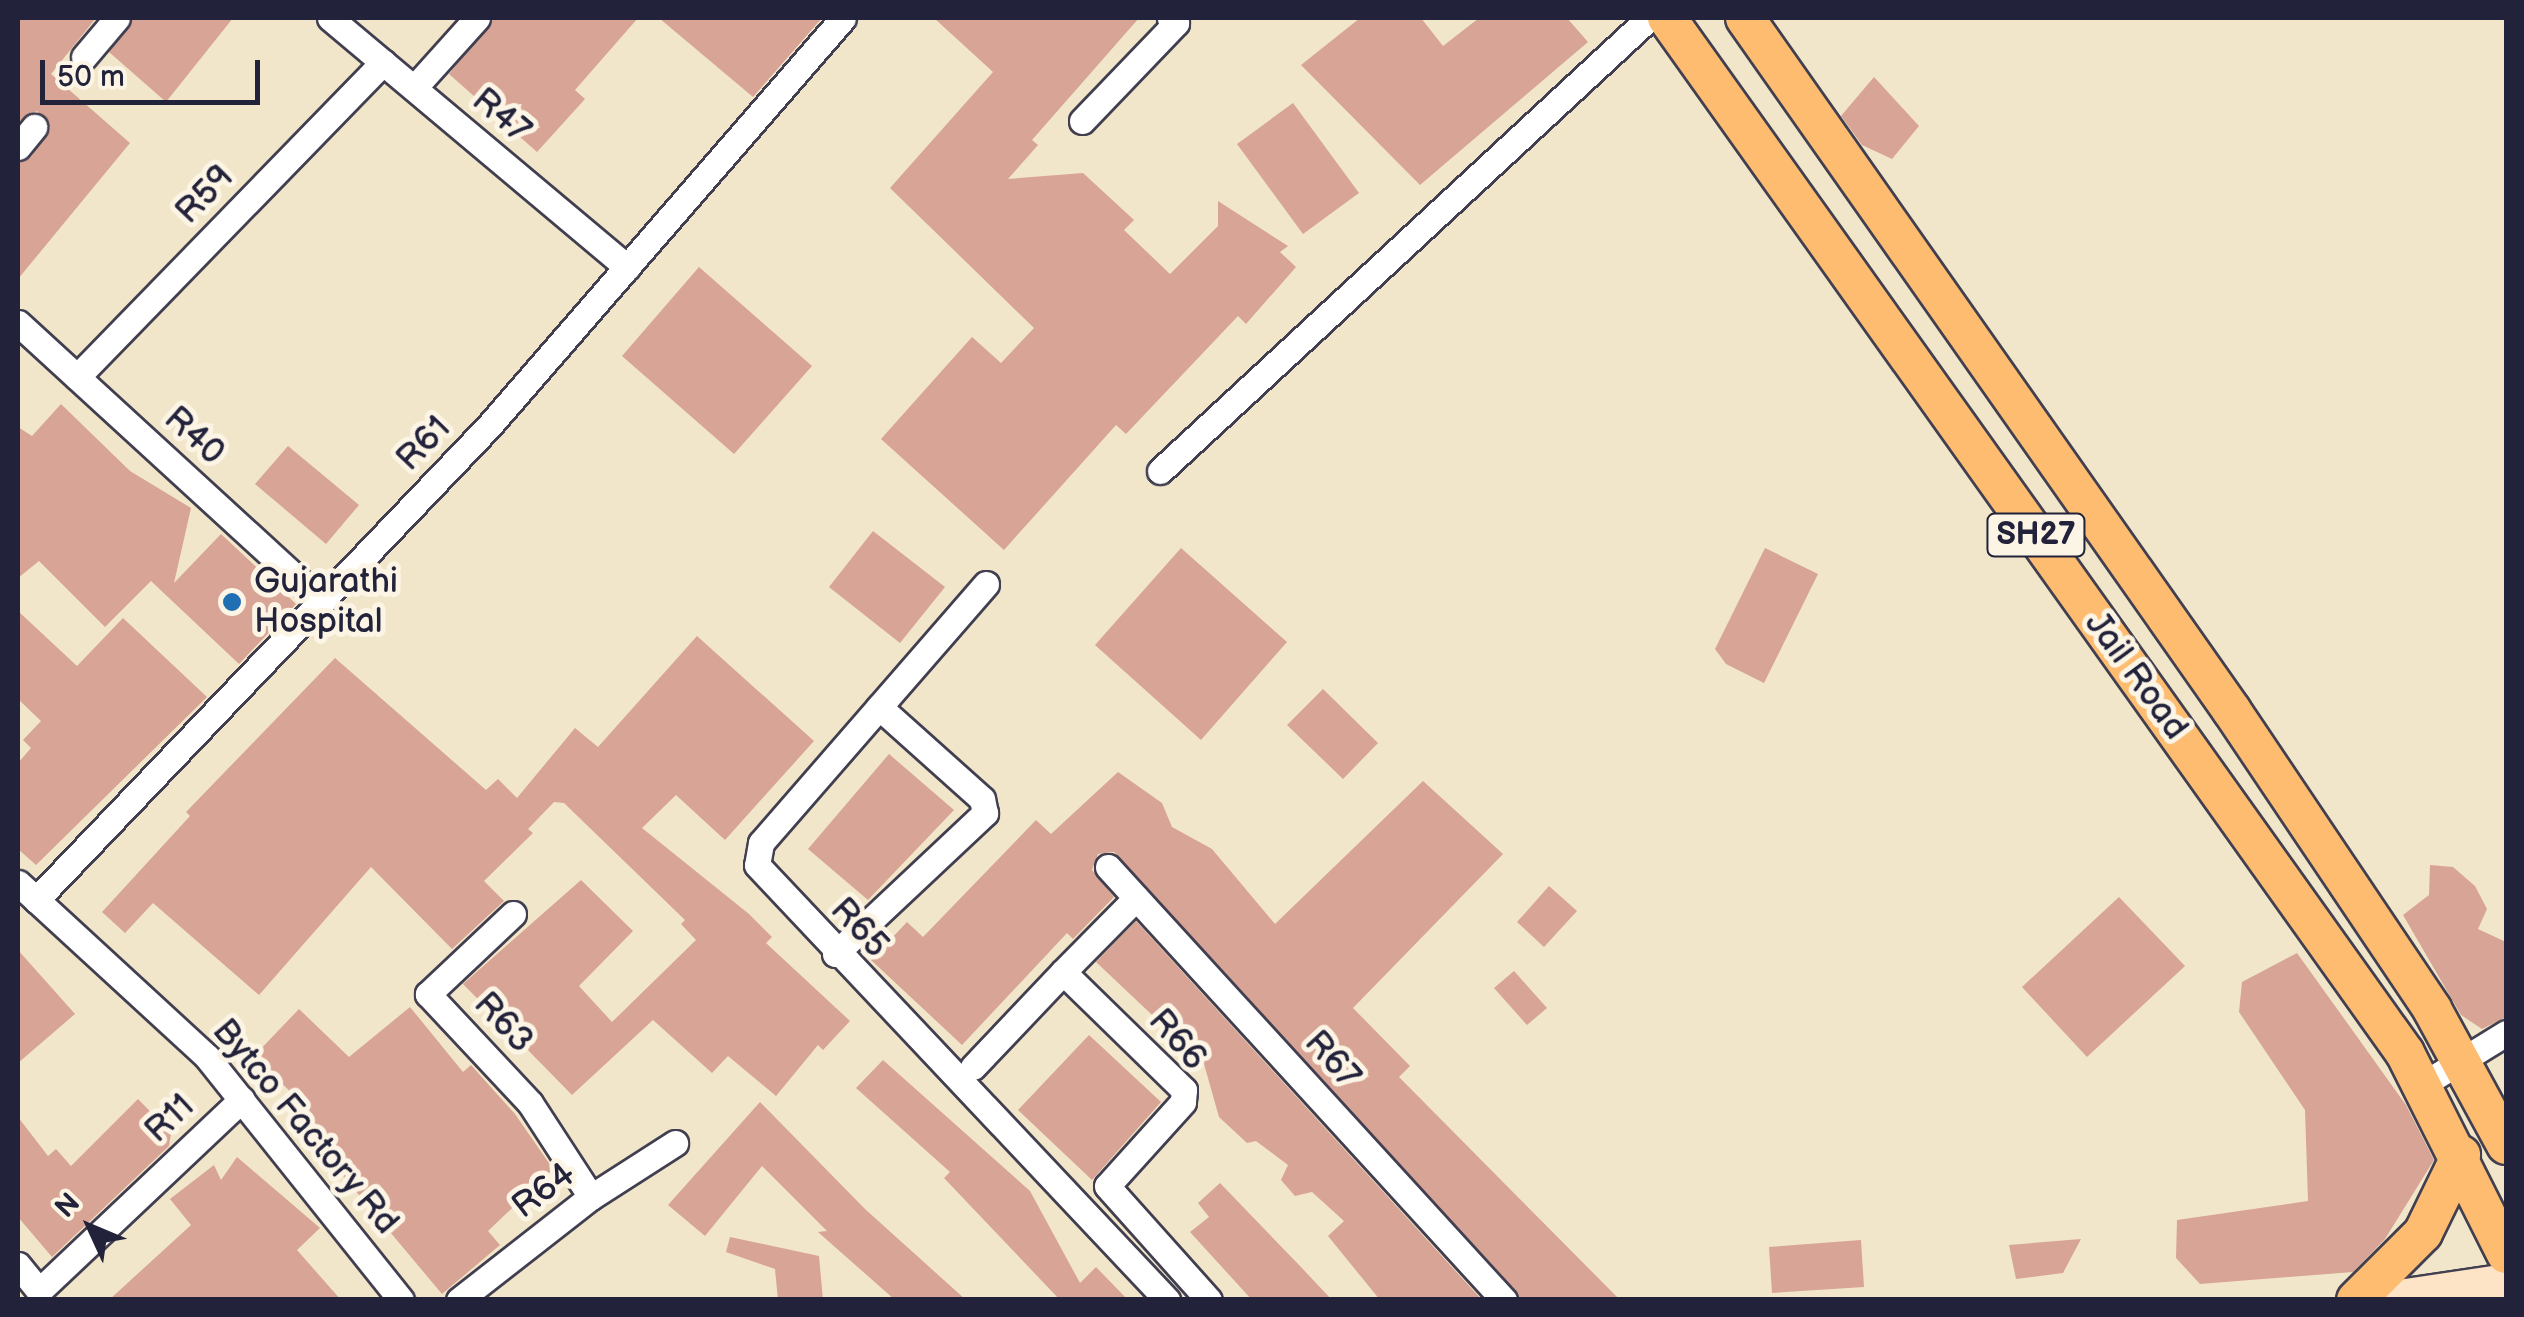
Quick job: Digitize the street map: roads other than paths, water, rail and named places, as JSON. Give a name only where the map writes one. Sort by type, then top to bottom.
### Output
[{"type":"main road","name":"Jail Road","points":[[1666,18],[2424,1083],[2506,1254]]},
{"type":"main road","points":[[1745,18],[2242,726],[2474,1079],[2506,1145]]},
{"type":"main road","points":[[2356,1300],[2423,1233],[2461,1155]]},
{"type":"main road","points":[[2379,1300],[2506,1281]]},
{"type":"street","points":[[84,56],[116,18]]},
{"type":"street","name":"R47","points":[[330,18],[627,267]]},
{"type":"street","points":[[414,88],[478,18]]},
{"type":"street","name":"R61","points":[[27,892],[322,602],[489,426],[844,18]]},
{"type":"street","points":[[1082,121],[1176,24],[1170,18]]},
{"type":"street","points":[[1160,471],[1648,18]]},
{"type":"street","name":"R59","points":[[77,377],[383,62]]},
{"type":"street","name":"R40","points":[[18,322],[322,602]]},
{"type":"street","name":"R65","points":[[986,584],[756,855],[762,875],[1167,1300]]},
{"type":"street","points":[[835,954],[986,813],[982,799],[879,707]]},
{"type":"street","name":"R67","points":[[1108,867],[1504,1300]]},
{"type":"street","name":"Bytco Factory Rd","points":[[27,892],[207,1057],[401,1300]]},
{"type":"street","points":[[973,1066],[1136,898]]},
{"type":"street","name":"R63","points":[[514,914],[428,994],[530,1103],[591,1197]]},
{"type":"street","name":"R66","points":[[1064,972],[1184,1090],[1183,1102],[1107,1186]]},
{"type":"street","points":[[2424,1083],[2474,1079],[2506,1034]]},
{"type":"street","name":"R11","points":[[18,1265],[39,1291],[242,1099]]},
{"type":"street","name":"R64","points":[[459,1300],[591,1197],[675,1143]]},
{"type":"street","points":[[1080,1212],[1107,1186],[1209,1300]]},
{"type":"place","name":"Gujarathi Hospital","points":[[232,602]]}]
